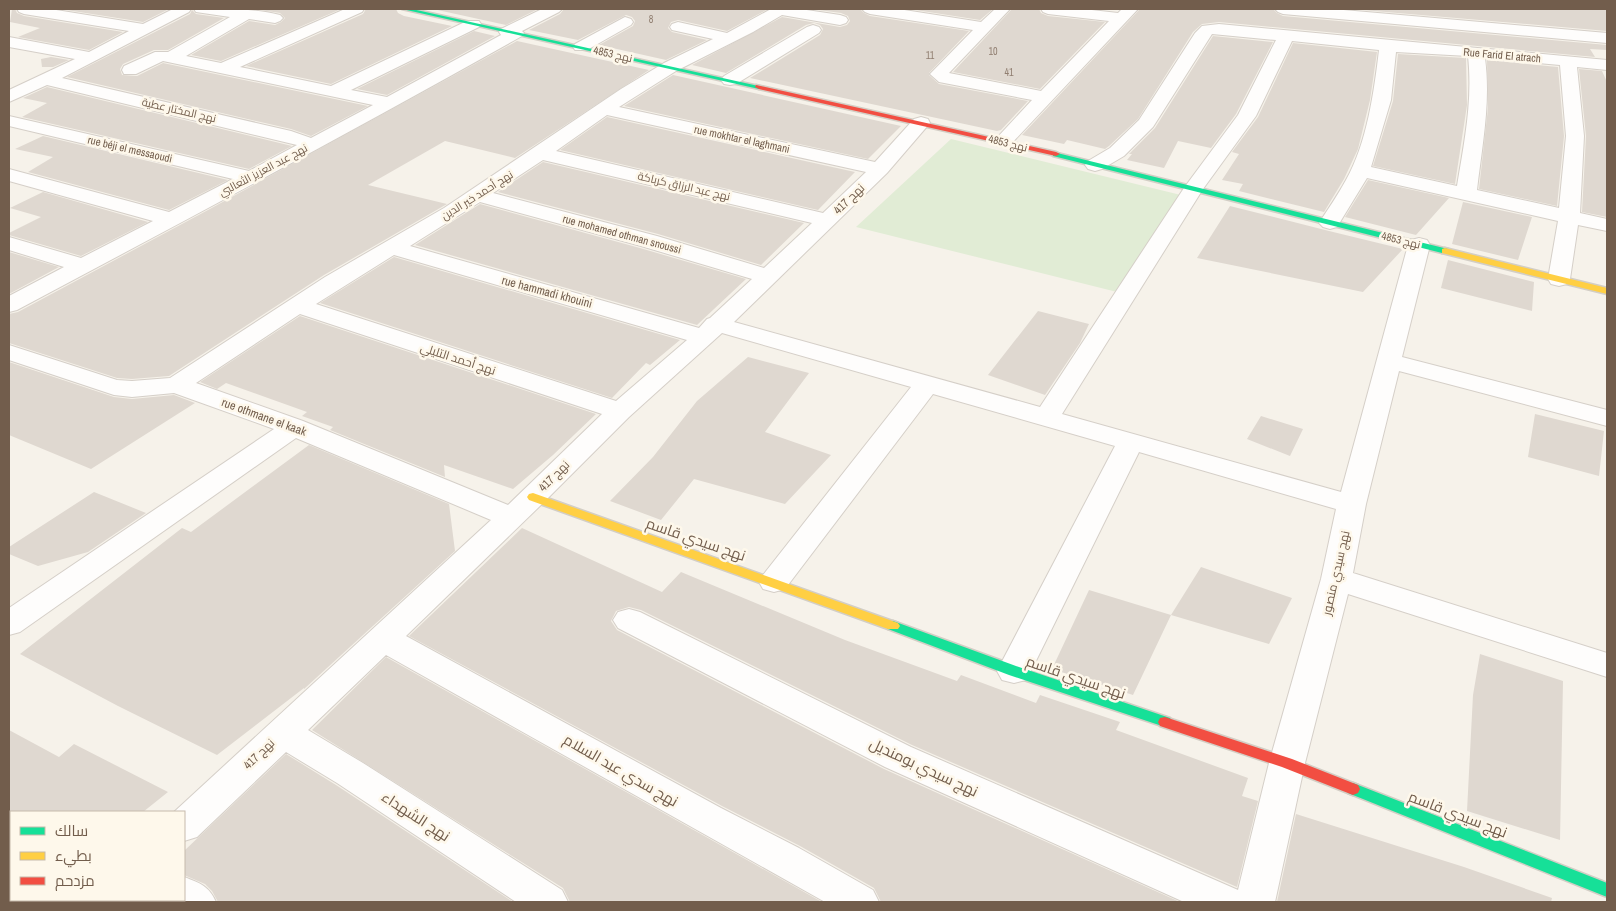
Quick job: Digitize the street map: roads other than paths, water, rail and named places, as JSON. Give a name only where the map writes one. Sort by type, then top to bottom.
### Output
[{"type":"street","points":[[24,9],[145,29]]},
{"type":"street","points":[[9,97],[92,57],[184,9]]},
{"type":"street","points":[[200,9],[275,18]]},
{"type":"street","points":[[224,68],[357,9]]},
{"type":"street","name":"نهج 4853","points":[[405,9],[1003,141],[1607,291]]},
{"type":"street","name":"نهج عبد العزيز الثعالبي","points":[[9,305],[310,144],[391,103],[511,32],[554,9]]},
{"type":"street","points":[[870,9],[984,27]]},
{"type":"street","points":[[1002,9],[939,74],[945,78],[1043,97]]},
{"type":"street","points":[[1048,9],[1125,14]]},
{"type":"street","points":[[1283,9],[1607,38]]},
{"type":"street","points":[[780,10],[840,20]]},
{"type":"street","name":"نهج أحمد خير الدين","points":[[176,385],[297,305],[476,195],[670,67],[780,10]]},
{"type":"street","points":[[172,58],[247,14]]},
{"type":"street","points":[[1003,141],[1043,97],[1125,14]]},
{"type":"street","points":[[581,47],[625,22]]},
{"type":"street","points":[[334,91],[473,24]]},
{"type":"street","points":[[678,28],[729,38]]},
{"type":"street","name":"Rue Farid El atrach","points":[[1095,165],[1117,152],[1146,123],[1206,30],[1222,29],[1392,47],[1476,52],[1607,65]]},
{"type":"street","points":[[730,80],[813,30]]},
{"type":"street","points":[[1047,416],[1194,188],[1247,116],[1282,46],[1285,36]]},
{"type":"street","points":[[9,42],[92,57]]},
{"type":"street","points":[[1330,223],[1360,170],[1376,124],[1392,47]]},
{"type":"street","points":[[1466,193],[1478,112],[1479,79],[1476,52]]},
{"type":"street","points":[[130,70],[161,56],[391,103]]},
{"type":"street","points":[[1559,279],[1569,217],[1575,136],[1568,61]]},
{"type":"street","name":"نهج المختار عطية","points":[[9,83],[38,83],[291,137],[310,144]]},
{"type":"street","name":"rue mokhtar el laghmani","points":[[604,109],[880,169]]},
{"type":"street","name":"rue béji el messaoudi","points":[[9,121],[250,177]]},
{"type":"street","name":"نهج 417","points":[[185,825],[511,517],[534,498],[620,411],[710,330],[827,220],[880,169],[921,123]]},
{"type":"street","name":"نهج عبد الرزاق كرباكة","points":[[540,153],[827,220]]},
{"type":"street","points":[[1360,170],[1607,225]]},
{"type":"street","points":[[9,175],[170,219]]},
{"type":"street","name":"rue mohamed othman snoussi","points":[[476,195],[649,241],[767,276]]},
{"type":"street","points":[[9,244],[84,266]]},
{"type":"street","name":"نهج سيدي منصور","points":[[1255,902],[1287,764],[1336,579],[1352,504],[1419,245]]},
{"type":"street","name":"rue hammadi khouini","points":[[390,247],[1047,416],[1352,504]]},
{"type":"street","name":"نهج أحمد التليلي","points":[[297,305],[423,348],[620,411]]},
{"type":"street","name":"rue othmane el kaak","points":[[9,352],[114,387],[132,389],[176,385],[294,427],[511,517]]},
{"type":"street","points":[[1389,361],[1607,418]]},
{"type":"street","points":[[774,582],[927,384]]},
{"type":"street","points":[[9,624],[294,427]]},
{"type":"street","points":[[1014,671],[1131,441]]},
{"type":"street","name":"نهج سيدي قاسم","points":[[534,498],[774,582],[1014,671],[1287,764],[1607,890]]},
{"type":"street","points":[[1336,579],[1607,665]]},
{"type":"street","name":"نهج سيدي بومنديل","points":[[629,620],[898,757],[1224,902]]},
{"type":"street","name":"نهج سدي عبد السلام","points":[[383,638],[708,819],[785,859],[859,902]]},
{"type":"street","name":"نهج الشهداء","points":[[282,732],[548,902]]},
{"type":"street","points":[[185,895],[196,902]]}]
